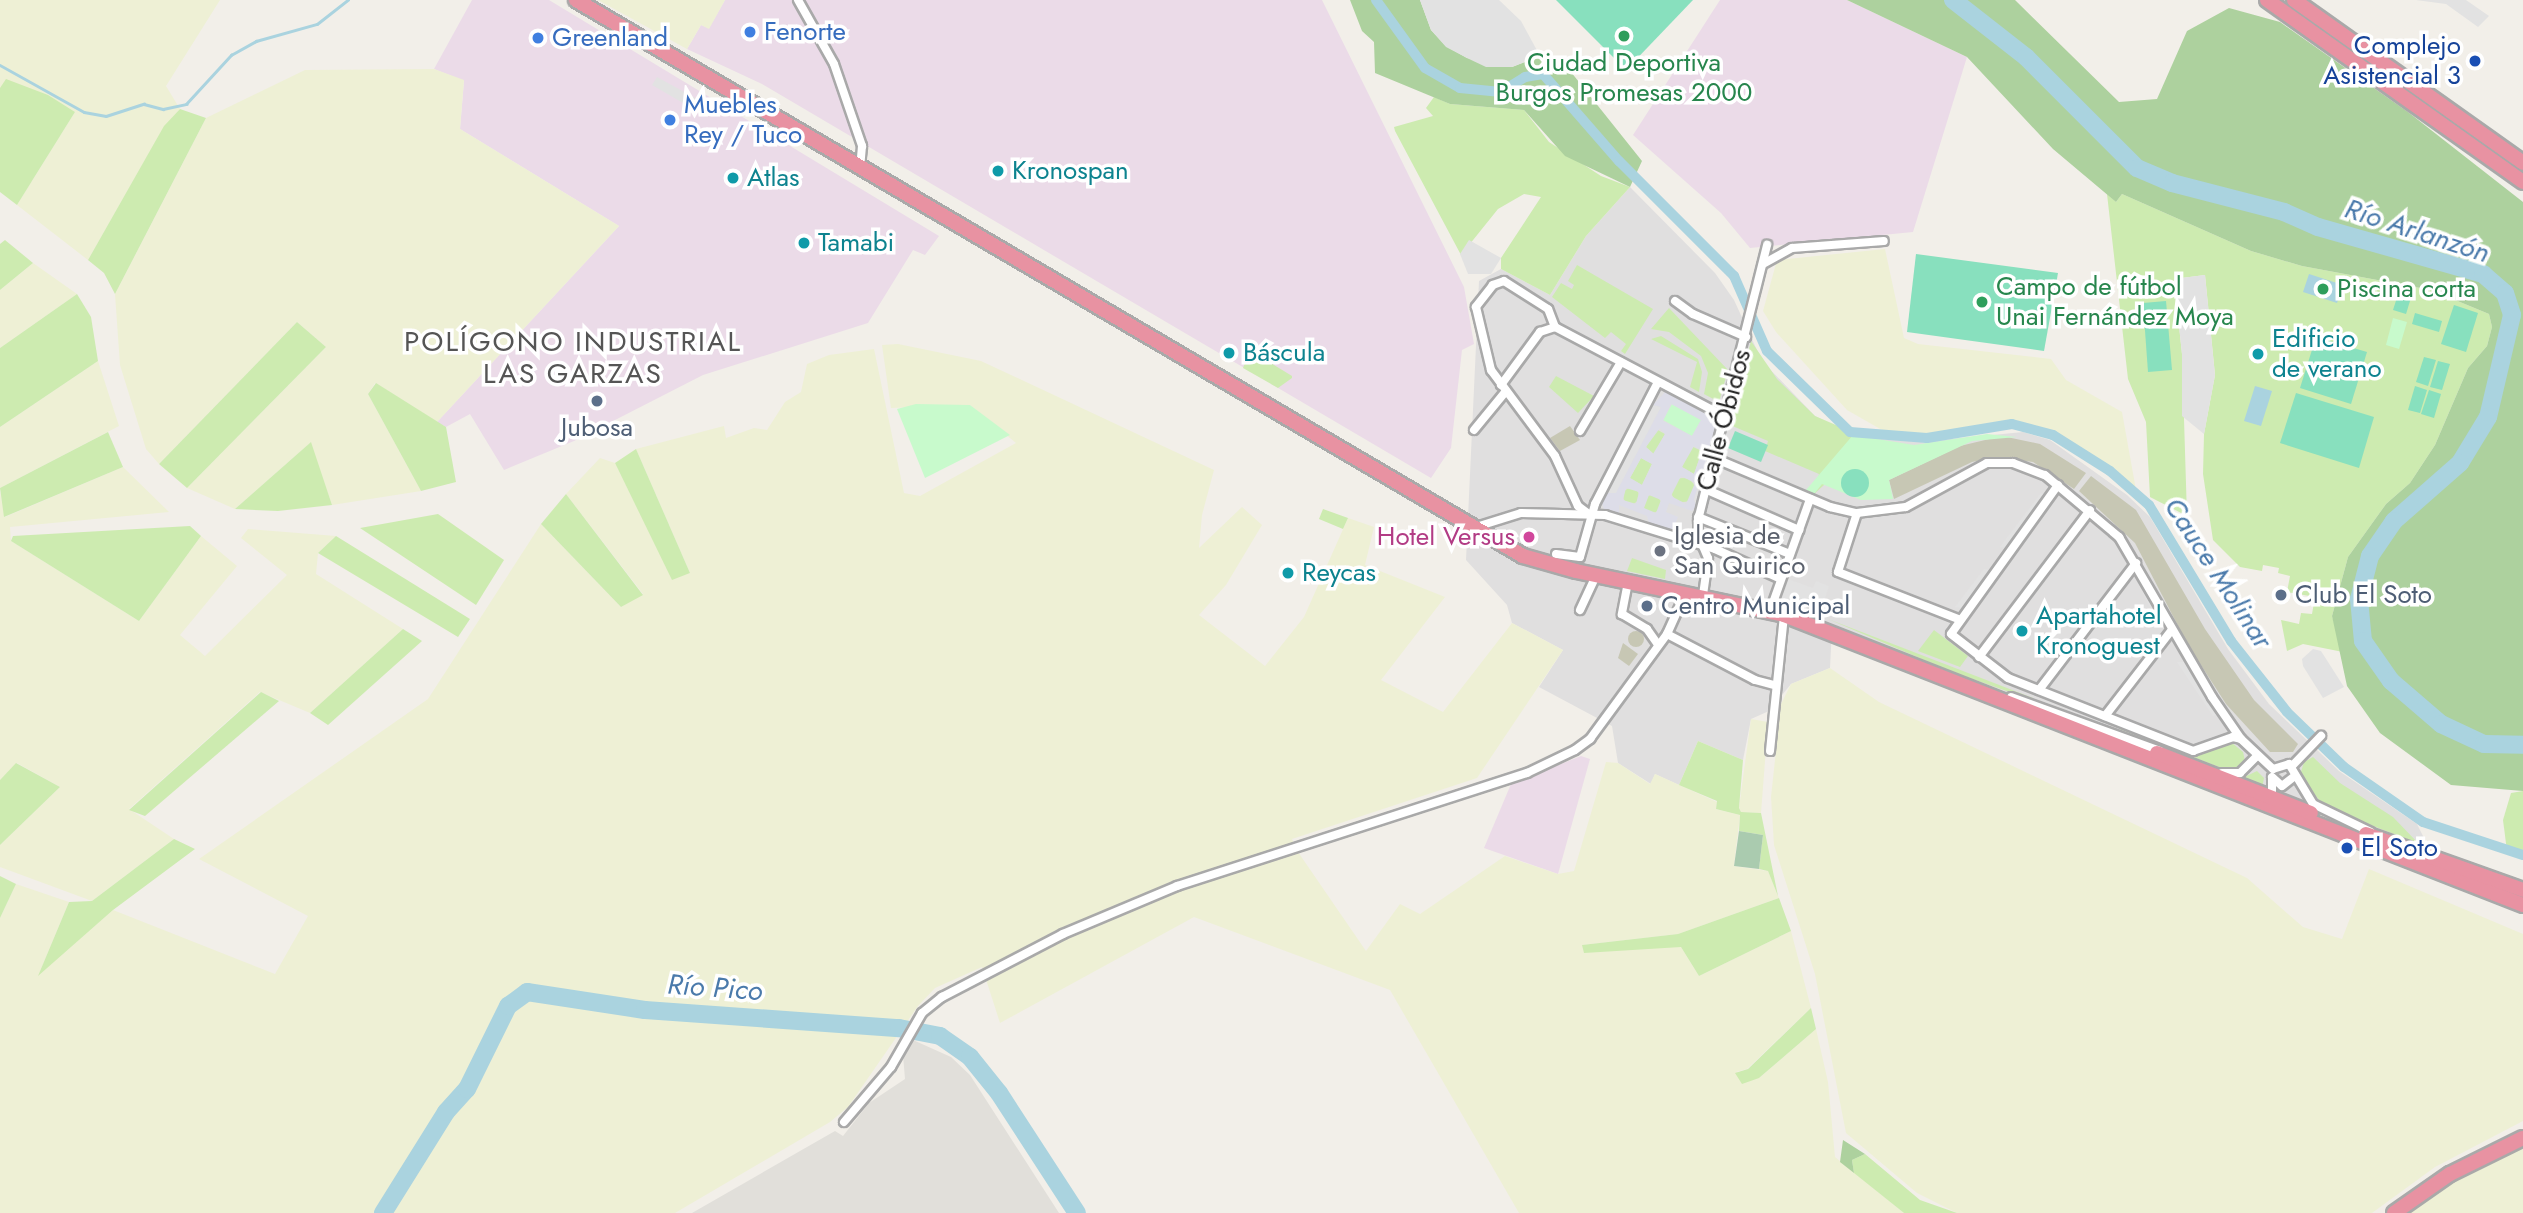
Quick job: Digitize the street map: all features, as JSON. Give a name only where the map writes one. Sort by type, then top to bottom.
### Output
[{"type":"highway","points":[[576,0],[1472,529],[1526,557],[1596,575],[1703,595],[1777,613],[2065,724],[2520,888]]},
{"type":"highway","points":[[2267,0],[2523,182]]},
{"type":"highway","points":[[2294,0],[2523,163]]},
{"type":"highway","points":[[2065,724],[2523,905]]},
{"type":"highway","points":[[2394,1213],[2450,1174],[2523,1138]]},
{"type":"street","points":[[798,0],[834,64],[862,146],[860,167]]},
{"type":"street","points":[[1763,264],[1792,248],[1884,241]]},
{"type":"street","name":"Calle Óbidos","points":[[1703,595],[1708,558],[1698,534],[1698,517],[1746,337],[1766,245]]},
{"type":"street","points":[[1591,515],[1578,506],[1555,456],[1491,369],[1476,307],[1493,285],[1504,281],[1545,306],[1555,327],[1726,417]]},
{"type":"street","points":[[1675,301],[1693,314],[1746,337]]},
{"type":"street","points":[[1474,430],[1540,332],[1555,327]]},
{"type":"street","points":[[1580,431],[1621,362]]},
{"type":"street","points":[[1556,554],[1579,558],[1591,515],[1658,382]]},
{"type":"street","points":[[1714,458],[1810,499],[1857,513],[1906,507],[1971,470],[1995,462],[2033,468],[2059,485],[2119,537],[2136,563],[2171,631],[2241,739],[2286,786],[2295,776]]},
{"type":"street","points":[[2059,485],[1951,632],[2008,678],[2196,751],[2230,739],[2241,739]]},
{"type":"street","points":[[1705,489],[1799,530]]},
{"type":"street","points":[[1770,751],[1781,579],[1810,499]]},
{"type":"street","points":[[1979,657],[2090,510]]},
{"type":"street","points":[[1857,513],[1838,572],[1958,619]]},
{"type":"street","points":[[1472,529],[1513,514],[1608,516],[1704,546],[1781,579]]},
{"type":"street","points":[[1698,517],[1790,554]]},
{"type":"street","points":[[2039,690],[2136,563]]},
{"type":"street","points":[[1580,610],[1596,575]]},
{"type":"street","points":[[1628,582],[1622,614],[1647,629],[1658,645]]},
{"type":"street","points":[[844,1122],[891,1067],[922,1013],[942,997],[1075,929],[1177,886],[1527,773],[1590,740],[1667,634],[1686,592]]},
{"type":"street","points":[[2105,716],[2171,631]]},
{"type":"street","points":[[1667,634],[1755,680],[1774,685]]},
{"type":"street","points":[[1990,696],[2026,702],[2225,774],[2240,773],[2257,757]]},
{"type":"street","points":[[2230,739],[2233,728]]},
{"type":"street","points":[[2292,766],[2321,736]]},
{"type":"street","points":[[2292,766],[2282,763],[2273,774],[2271,797],[2279,806],[2328,829]]},
{"type":"street","points":[[2292,766],[2295,776],[2320,810],[2386,841]]},
{"type":"shaded area","points":[[0,0],[220,0],[166,86],[180,109],[164,127],[88,260],[17,205],[75,112],[0,88]]},
{"type":"shaded area","points":[[472,0],[549,0],[939,236],[925,255],[913,250],[868,323],[703,375],[574,441],[504,470],[470,414],[446,427],[437,422],[619,226],[460,129],[464,81],[434,69]]},
{"type":"shaded area","points":[[598,0],[725,0],[709,29],[701,25],[687,49]]},
{"type":"shaded area","points":[[725,0],[1322,0],[1464,287],[1474,344],[1462,350],[1451,448],[1431,478],[762,84],[687,49],[701,25],[709,28]]},
{"type":"shaded area","name":"Ciudad Deportiva Burgos Promesas 2000","points":[[1420,0],[1499,0],[1521,21],[1540,56],[1512,67],[1486,67],[1446,47],[1431,30]]},
{"type":"shaded area","points":[[1720,0],[1847,0],[1967,57],[1913,232],[1750,248],[1721,213],[1633,135]]},
{"type":"shaded area","points":[[2416,0],[2466,0],[2489,16],[2478,27],[2446,4]]},
{"type":"shaded area","points":[[434,69],[464,80],[460,129],[619,226],[437,422],[375,383],[368,394],[421,491],[332,505],[310,443],[235,509],[187,488],[326,347],[297,322],[159,464],[146,449],[120,365],[115,294],[206,118],[305,70]]},
{"type":"shaded area","points":[[657,77],[708,105],[702,114],[652,85]]},
{"type":"shaded area","points":[[1630,187],[1715,273],[1734,300],[1762,361],[1815,416],[1848,433],[1922,442],[2023,432],[2050,440],[2127,495],[2150,517],[2228,649],[2269,704],[2339,771],[2417,824],[2429,848],[2314,811],[2234,780],[2226,772],[1832,628],[1830,668],[1791,684],[1769,711],[1751,719],[1743,760],[1698,741],[1679,785],[1655,774],[1651,784],[1618,763],[1612,726],[1539,687],[1563,650],[1512,623],[1507,605],[1466,560],[1479,281],[1501,269],[1550,295],[1586,236]]},
{"type":"shaded area","points":[[1469,240],[1501,258],[1491,274],[1468,274],[1460,254]]},
{"type":"shaded area","points":[[1885,249],[1904,338],[1918,344],[2051,359],[2066,380],[2122,412],[2136,490],[2052,430],[1994,422],[1929,435],[1882,430],[1847,410],[1776,332],[1763,311],[1777,260]]},
{"type":"shaded area","points":[[33,263],[77,294],[0,348],[0,290]]},
{"type":"shaded area","points":[[2205,275],[2215,375],[2204,434],[2182,416],[2182,354],[2174,279]]},
{"type":"shaded area","points":[[898,344],[981,361],[1214,470],[1202,515],[1199,548],[1242,507],[1262,525],[1226,585],[1199,615],[1265,666],[1304,617],[1348,518],[1374,527],[1365,565],[1445,597],[1381,680],[1443,712],[1512,623],[1563,650],[1477,778],[1292,839],[1298,852],[1366,951],[1400,904],[1420,914],[1505,856],[1558,874],[1574,871],[1606,762],[1618,763],[1650,784],[1655,774],[1717,802],[1716,809],[1740,815],[1734,866],[1768,871],[1779,898],[1678,934],[1582,945],[1681,947],[1699,976],[1791,931],[1811,1008],[1747,1069],[1736,1072],[1759,1078],[1816,1029],[1828,1082],[1835,1157],[1904,1213],[1519,1213],[1390,990],[1194,917],[1000,1023],[982,967],[935,988],[918,1006],[848,1107],[830,1122],[675,1213],[0,1213],[0,918],[16,884],[69,902],[39,974],[113,910],[275,974],[308,916],[199,859],[428,699],[541,524],[621,607],[643,594],[566,494],[600,458],[615,463],[673,579],[690,573],[636,449],[724,426],[726,438],[754,428],[767,430],[785,402],[801,392],[807,364],[829,355],[874,349],[904,493],[920,496],[1016,443],[970,405],[891,408],[882,345]]},
{"type":"shaded area","points":[[98,361],[119,426],[0,488],[0,427]]},
{"type":"shaded area","points":[[1666,391],[1718,421],[1694,499],[1696,506],[1692,511],[1669,503],[1666,512],[1678,517],[1672,531],[1649,523],[1647,516],[1619,505],[1619,514],[1604,509],[1602,503],[1607,493],[1616,493],[1661,407],[1653,405]],"holes":[[[1671,404],[1701,420],[1692,436],[1663,421]],[[1660,428],[1665,434],[1653,454],[1646,447]],[[1694,446],[1702,451],[1694,474],[1682,467]],[[1641,458],[1652,464],[1642,485],[1630,478]],[[1681,476],[1695,483],[1686,504],[1671,496]],[[1626,488],[1639,492],[1636,504],[1623,500]],[[1649,495],[1661,500],[1656,513],[1644,508]]]},
{"type":"shaded area","points":[[1653,405],[1661,407],[1616,493],[1607,493]]},
{"type":"shaded area","points":[[1570,426],[1580,440],[1560,451],[1550,438]]},
{"type":"shaded area","points":[[1714,434],[1696,504],[1693,499],[1710,437]]},
{"type":"shaded area","points":[[2002,436],[2040,444],[2086,473],[2074,489],[2033,462],[1995,457],[1972,462],[1894,499],[1889,480],[1960,446]]},
{"type":"shaded area","points":[[1745,464],[1814,494],[1816,498],[1740,466]]},
{"type":"shaded area","points":[[123,467],[169,512],[10,527],[11,541],[139,621],[201,536],[237,566],[180,635],[205,656],[287,575],[241,538],[248,529],[336,536],[318,553],[316,574],[403,629],[310,713],[260,692],[129,809],[174,839],[92,901],[0,867],[0,845],[60,787],[17,763],[0,780],[0,492],[5,517]]},
{"type":"shaded area","points":[[2091,476],[2136,510],[2205,629],[2254,700],[2298,744],[2293,752],[2270,752],[2226,704],[2188,645],[2135,543],[2079,491]]},
{"type":"shaded area","points":[[2041,493],[2049,494],[2008,548],[2000,547]]},
{"type":"shaded area","points":[[2080,518],[2033,581],[2075,519]]},
{"type":"shaded area","points":[[1984,569],[1991,570],[1963,608],[1955,607]]},
{"type":"shaded area","points":[[1785,578],[1813,588],[1816,581],[1829,586],[1819,617],[1781,604]]},
{"type":"shaded area","points":[[2138,583],[2145,585],[2165,625],[2159,625]]},
{"type":"shaded area","points":[[1636,631],[1642,633],[1642,645],[1636,647],[1630,645],[1628,639],[1630,633]]},
{"type":"shaded area","points":[[1623,643],[1638,654],[1629,666],[1618,658]]},
{"type":"shaded area","points":[[2313,649],[2321,651],[2344,687],[2323,698],[2303,666],[2302,659]]},
{"type":"shaded area","points":[[2177,662],[2185,662],[2220,714],[2213,716]]},
{"type":"shaded area","points":[[1830,668],[1879,702],[2247,878],[2303,927],[2342,939],[2369,869],[2523,934],[2523,1121],[2435,1167],[2372,1213],[1957,1213],[1917,1193],[1846,1133],[1815,974],[1774,845],[1771,797],[1781,704],[1791,684]]},
{"type":"shaded area","points":[[1751,719],[1768,722],[1761,813],[1741,812],[1739,808]]},
{"type":"shaded area","points":[[1581,756],[1590,759],[1558,874],[1484,848],[1511,784]]},
{"type":"shaded area","points":[[913,1040],[951,1057],[970,1075],[1059,1213],[692,1213],[835,1131],[843,1136],[869,1103],[905,1079],[903,1055]]},
{"type":"shaded area","points":[[2523,1146],[2523,1213],[2405,1213],[2462,1175]]},
{"type":"green space","points":[[1350,0],[1420,0],[1431,30],[1446,46],[1467,58],[1512,67],[1540,56],[1559,57],[1642,161],[1630,187],[1565,156],[1524,110],[1450,104],[1375,73],[1374,42],[1362,31]]},
{"type":"green space","name":"Ciudad Deportiva Burgos Promesas 2000","points":[[1556,0],[1693,0],[1626,70]]},
{"type":"green space","points":[[1847,0],[2015,0],[2119,102],[2157,99],[2187,31],[2229,8],[2280,22],[2408,112],[2523,202],[2523,791],[2451,785],[2380,733],[2347,686],[2332,616],[2348,557],[2386,504],[2410,483],[2435,445],[2468,368],[2487,346],[2492,327],[2489,314],[2431,290],[2302,266],[2251,251],[2122,194],[2116,202],[2053,149],[1967,57]]},
{"type":"green space","points":[[6,79],[48,95],[75,112],[17,205],[0,192],[0,88]]},
{"type":"green space","points":[[1434,97],[1450,104],[1524,110],[1549,142],[1601,176],[1630,187],[1586,236],[1550,295],[1501,269],[1501,258],[1541,197],[1524,194],[1498,209],[1461,255],[1394,127],[1433,116],[1426,108]]},
{"type":"green space","points":[[180,109],[206,118],[115,294],[104,273],[88,260],[164,126]]},
{"type":"green space","name":"Club El Soto","points":[[2107,194],[2116,202],[2122,194],[2251,251],[2302,266],[2431,290],[2489,314],[2492,327],[2487,346],[2468,368],[2435,445],[2410,483],[2386,504],[2348,557],[2332,616],[2343,652],[2303,644],[2287,651],[2281,620],[2299,624],[2301,613],[2312,614],[2315,597],[2287,592],[2290,576],[2278,573],[2279,568],[2263,565],[2262,571],[2240,567],[2213,540],[2203,474],[2204,434],[2215,375],[2205,275],[2174,279],[2182,354],[2187,516],[2150,497],[2146,422],[2128,379]]},
{"type":"green space","points":[[5,240],[33,263],[0,290],[0,244]]},
{"type":"green space","name":"Campo de fútbol Unai Fernández Moya","points":[[1916,254],[2058,273],[2044,351],[1907,332]]},
{"type":"green space","points":[[1577,265],[1653,309],[1625,354],[1621,351],[1626,344],[1611,332],[1605,338],[1552,297],[1561,283],[1572,289],[1574,285],[1568,281]]},
{"type":"green space","points":[[2401,285],[2414,288],[2406,314],[2393,310]]},
{"type":"green space","points":[[77,294],[91,317],[98,361],[0,427],[0,348]]},
{"type":"green space","points":[[2166,301],[2172,370],[2148,372],[2143,303]]},
{"type":"green space","points":[[2454,305],[2478,313],[2466,352],[2441,344]]},
{"type":"green space","points":[[1669,308],[1728,370],[1719,402],[1704,394],[1708,373],[1701,356],[1669,332],[1651,329]]},
{"type":"green space","points":[[2415,313],[2442,321],[2439,332],[2412,324]]},
{"type":"green space","points":[[2393,318],[2407,322],[2399,349],[2386,345]]},
{"type":"green space","points":[[297,322],[326,347],[187,488],[159,464]]},
{"type":"green space","points":[[1661,336],[1698,359],[1702,372],[1699,392],[1690,387],[1697,362],[1651,339]]},
{"type":"green space","points":[[2316,337],[2367,352],[2351,404],[2300,388]]},
{"type":"green space","points":[[1751,341],[1777,379],[1815,416],[1873,441],[1814,494],[1819,474],[1765,451],[1768,441],[1730,425]]},
{"type":"green space","points":[[1250,350],[1292,378],[1278,388],[1243,368]]},
{"type":"green space","points":[[2424,357],[2436,360],[2428,386],[2416,382]]},
{"type":"green space","points":[[2438,361],[2450,364],[2442,390],[2430,387]]},
{"type":"green space","points":[[1556,376],[1594,396],[1578,413],[1549,387]]},
{"type":"green space","points":[[376,383],[446,427],[456,482],[421,491],[368,394]]},
{"type":"green space","points":[[2415,386],[2427,390],[2420,413],[2408,410]]},
{"type":"green space","points":[[2429,390],[2441,394],[2434,418],[2421,414]]},
{"type":"green space","points":[[2296,393],[2374,417],[2359,468],[2280,443]]},
{"type":"green space","points":[[916,404],[970,405],[1010,435],[925,478],[897,409]]},
{"type":"green space","points":[[1672,404],[1701,420],[1692,436],[1663,420]]},
{"type":"green space","points":[[1656,429],[1665,434],[1654,454],[1646,447]]},
{"type":"green space","points":[[1735,431],[1768,445],[1761,462],[1728,448]]},
{"type":"green space","points":[[108,432],[123,467],[4,517],[0,488]]},
{"type":"green space","points":[[1987,434],[2017,437],[1972,441],[1889,480],[1893,499],[1861,500],[1822,484],[1814,494],[1806,490],[1853,435],[1914,445]]},
{"type":"green space","points":[[311,442],[332,505],[278,511],[235,509]]},
{"type":"green space","points":[[1691,446],[1702,451],[1694,474],[1682,467]]},
{"type":"green space","points":[[636,449],[690,573],[672,580],[615,463]]},
{"type":"green space","points":[[1641,458],[1652,464],[1642,485],[1630,478]]},
{"type":"green space","points":[[1855,469],[1865,473],[1869,483],[1865,493],[1855,497],[1845,493],[1841,483],[1845,473]]},
{"type":"green space","points":[[1683,478],[1691,482],[1695,490],[1691,498],[1683,502],[1675,498],[1671,490],[1675,482]]},
{"type":"green space","points":[[1628,488],[1634,488],[1639,496],[1637,502],[1628,504],[1623,499],[1623,493]]},
{"type":"green space","points":[[566,494],[643,595],[621,607],[541,524]]},
{"type":"green space","points":[[1652,495],[1658,498],[1661,504],[1658,510],[1652,513],[1646,510],[1643,504],[1646,498]]},
{"type":"green space","points":[[1323,509],[1348,518],[1343,529],[1319,519]]},
{"type":"green space","points":[[438,514],[504,560],[476,605],[360,528]]},
{"type":"green space","points":[[190,526],[201,536],[139,621],[11,541],[13,536]]},
{"type":"green space","points":[[336,536],[470,619],[458,637],[318,553]]},
{"type":"green space","points":[[1632,558],[1666,570],[1665,579],[1627,571]]},
{"type":"green space","points":[[1828,619],[2033,698],[2032,700],[1950,671]]},
{"type":"green space","points":[[403,629],[422,641],[328,725],[310,713]]},
{"type":"green space","points":[[1934,630],[1968,656],[1960,667],[1918,651]]},
{"type":"green space","points":[[261,692],[279,701],[145,816],[129,810]]},
{"type":"green space","points":[[2120,726],[2192,754],[2231,742],[2243,752],[2245,761],[2240,769],[2227,770],[2119,729]]},
{"type":"green space","points":[[1698,741],[1743,760],[1739,808],[1741,812],[1761,813],[1778,896],[1768,871],[1759,869],[1763,835],[1739,831],[1740,815],[1716,809],[1717,801],[1679,785]]},
{"type":"green space","points":[[2313,757],[2340,783],[2393,817],[2418,843],[2325,808],[2300,775],[2304,762]]},
{"type":"green space","points":[[16,763],[60,787],[0,845],[0,780]]},
{"type":"green space","points":[[2257,771],[2264,778],[2262,789],[2238,780]]},
{"type":"green space","points":[[2523,791],[2523,855],[2507,851],[2503,820],[2511,793]]},
{"type":"green space","points":[[1739,831],[1763,835],[1759,869],[1734,866]]},
{"type":"green space","points":[[174,839],[195,849],[113,910],[38,976],[69,902],[92,901]]},
{"type":"green space","points":[[0,876],[16,884],[0,918]]},
{"type":"green space","points":[[1779,898],[1791,931],[1699,976],[1681,947],[1584,953],[1582,945],[1678,934]]},
{"type":"green space","points":[[1811,1008],[1816,1029],[1759,1078],[1742,1084],[1735,1073],[1748,1069]]},
{"type":"green space","points":[[1843,1140],[1865,1154],[1852,1160],[1854,1173],[1840,1162]]},
{"type":"green space","points":[[1865,1154],[1920,1200],[1957,1213],[1904,1213],[1854,1173],[1852,1160]]},
{"type":"water","name":"Piscina corta","points":[[2309,274],[2343,285],[2337,303],[2303,292]]},
{"type":"water","points":[[2255,386],[2272,391],[2261,426],[2244,421]]},
{"type":"waterway","points":[[0,65],[84,112],[106,116],[144,104],[163,109],[186,104],[231,55],[256,41],[317,24],[348,0]]},
{"type":"waterway","name":"Cauce Molinar","points":[[1376,0],[1425,68],[1460,88],[1501,92],[1525,77],[1543,74],[1619,161],[1734,276],[1767,351],[1850,432],[1927,438],[2012,424],[2053,435],[2110,471],[2149,505],[2231,641],[2287,712],[2344,767],[2423,822],[2523,855]]},
{"type":"waterway","name":"Río Arlanzón","points":[[1953,0],[2026,57],[2137,168],[2172,183],[2284,212],[2318,227],[2483,274],[2505,293],[2512,315],[2488,417],[2460,463],[2394,521],[2370,556],[2359,599],[2363,641],[2391,681],[2441,724],[2484,744],[2523,745]]},
{"type":"waterway","name":"Río Pico","points":[[383,1213],[446,1112],[467,1089],[508,1006],[527,992],[645,1010],[899,1028],[940,1036],[970,1057],[999,1093],[1077,1213]]},
{"type":"place","name":"Fenorte","points":[[750,32]]},
{"type":"place","name":"Ciudad Deportiva Burgos Promesas 2000","points":[[1624,36]]},
{"type":"place","name":"Greenland","points":[[538,38]]},
{"type":"place","name":"Complejo Asistencial 3","points":[[2475,61]]},
{"type":"place","name":"Muebles Rey / Tuco","points":[[670,120]]},
{"type":"place","name":"Kronospan","points":[[998,171]]},
{"type":"place","name":"Atlas","points":[[733,178]]},
{"type":"place","name":"Tamabi","points":[[804,243]]},
{"type":"place","name":"Piscina corta","points":[[2323,289]]},
{"type":"place","name":"Campo de fútbol Unai Fernández Moya","points":[[1982,302]]},
{"type":"place","name":"Báscula","points":[[1229,353]]},
{"type":"place","name":"Edificio de verano","points":[[2258,354]]},
{"type":"place","name":"Jubosa","points":[[597,401]]},
{"type":"place","name":"Hotel Versus","points":[[1529,537]]},
{"type":"place","name":"Iglesia de San Quirico","points":[[1660,551]]},
{"type":"place","name":"Reycas","points":[[1288,573]]},
{"type":"place","name":"Club El Soto","points":[[2281,595]]},
{"type":"place","name":"Centro Municipal","points":[[1647,606]]},
{"type":"place","name":"Apartahotel Kronoguest","points":[[2022,631]]},
{"type":"place","name":"El Soto","points":[[2347,848]]},
{"type":"district","name":"POLÍGONO INDUSTRIAL LAS GARZAS","points":[[573,358]]}]
